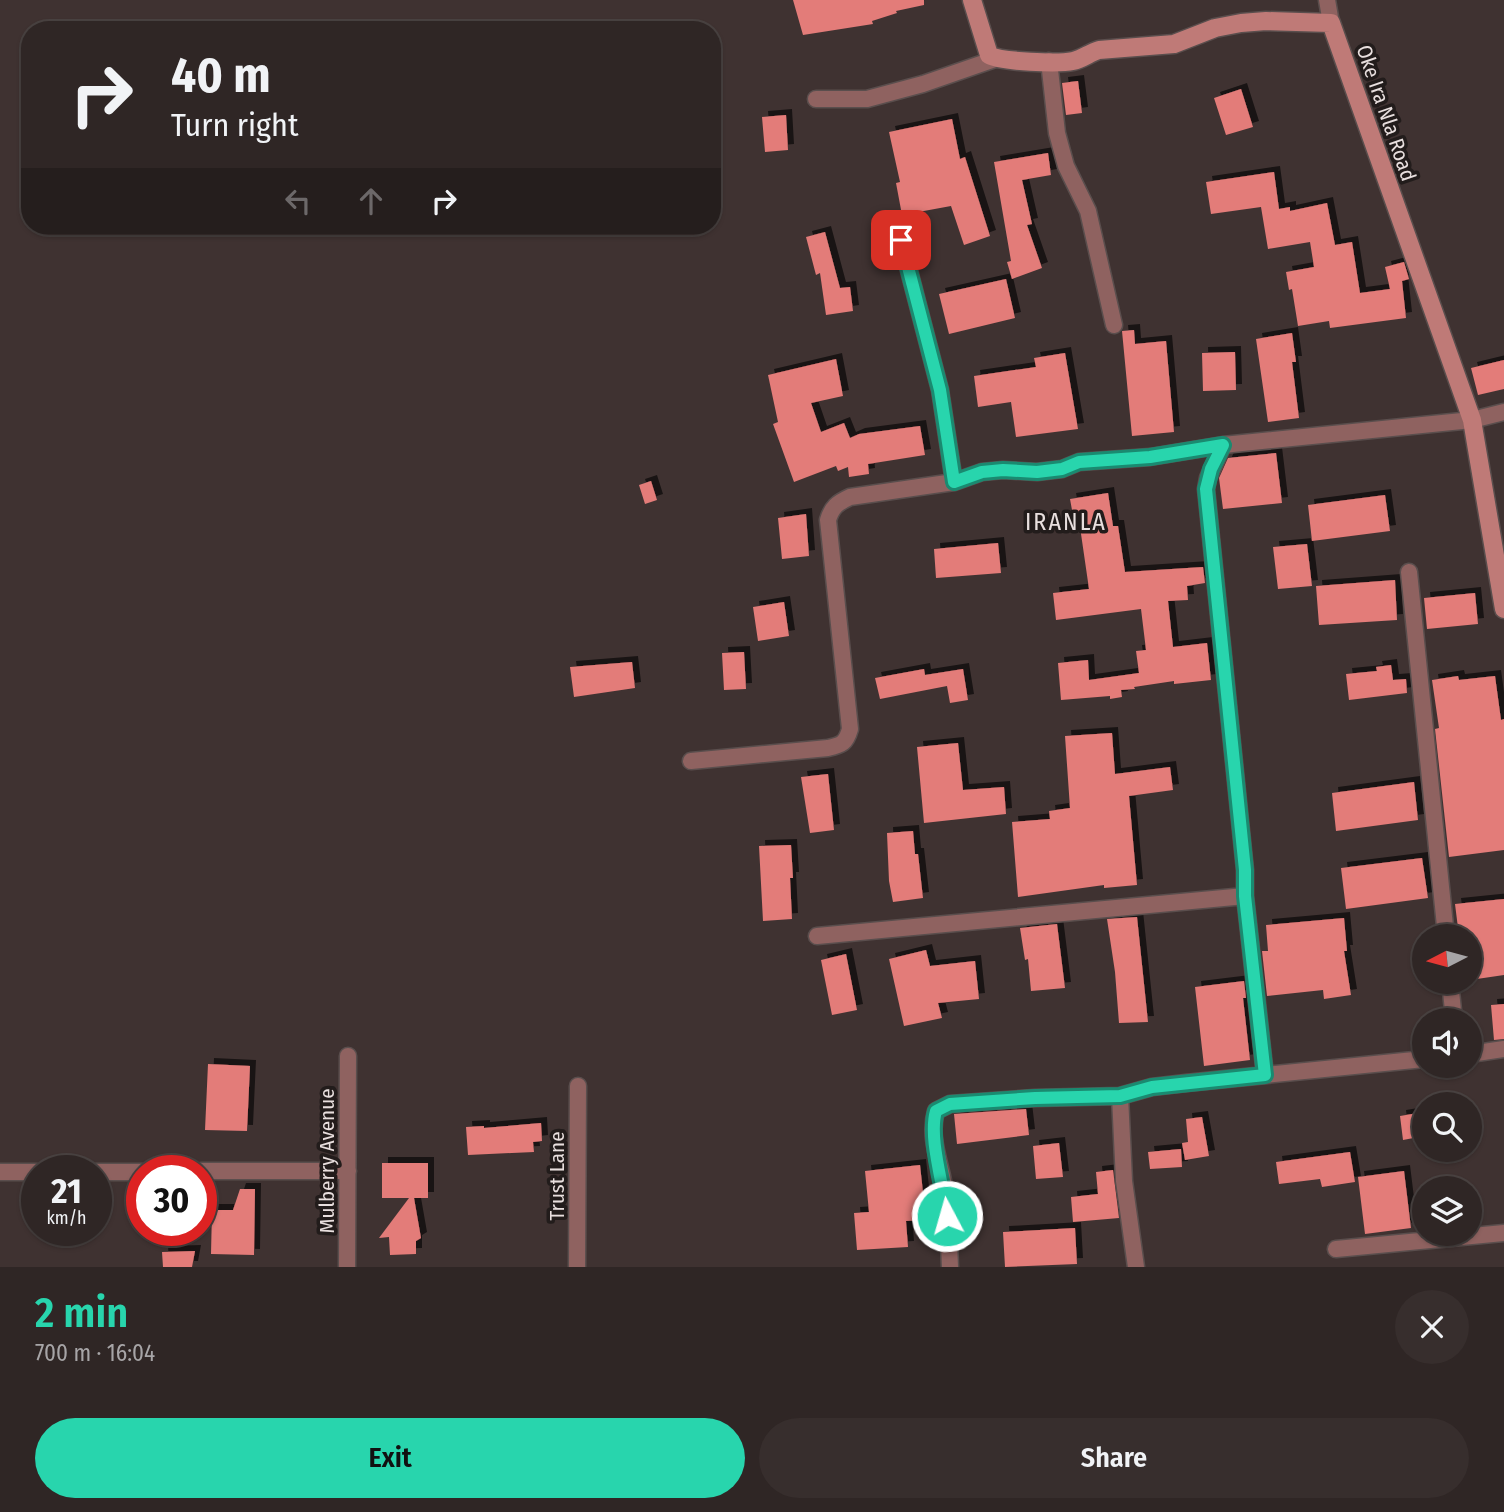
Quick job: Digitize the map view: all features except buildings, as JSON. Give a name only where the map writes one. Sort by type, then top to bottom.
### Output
[{"type":"street","points":[[972,0],[985,48],[995,59]]},
{"type":"street","points":[[816,99],[867,99],[923,84],[995,59],[1069,62],[1083,59],[1099,50],[1174,44],[1215,28],[1241,23],[1331,23],[1327,0]]},
{"type":"street","name":"Oke Ira Nla Road","points":[[1331,23],[1472,419],[1504,609]]},
{"type":"street","points":[[1049,61],[1057,133],[1066,166],[1088,211],[1114,325]]},
{"type":"street","points":[[901,240],[940,390],[954,482]]},
{"type":"street","points":[[691,761],[841,746],[847,739],[850,729],[828,520],[832,508],[850,497],[954,482],[982,472],[1037,472],[1062,469],[1079,462],[1150,457],[1223,445],[1472,419],[1504,412]]},
{"type":"street","points":[[1223,445],[1211,469],[1206,489],[1265,1075]]},
{"type":"street","points":[[1409,572],[1445,924]]},
{"type":"street","points":[[817,936],[1245,896]]},
{"type":"street","points":[[1482,1052],[1504,1049]]},
{"type":"street","name":"Mulberry Avenue","points":[[346,1267],[348,1056]]},
{"type":"street","points":[[950,1267],[945,1191],[933,1136],[933,1122],[936,1111],[950,1104],[1120,1096],[1152,1087],[1412,1060]]},
{"type":"street","name":"Trust Lane","points":[[577,1267],[578,1086]]},
{"type":"street","points":[[1120,1096],[1124,1181],[1136,1267]]},
{"type":"street","points":[[217,1171],[348,1171]]},
{"type":"street","points":[[0,1172],[21,1172]]},
{"type":"street","points":[[1336,1249],[1504,1233]]},
{"type":"district","name":"IRANLA","points":[[1066,522]]},
{"type":"route","points":[[901,240],[940,390],[954,482],[982,472],[1037,472],[1062,469],[1079,462],[1150,457],[1223,445],[1211,469],[1206,489],[1265,1075],[1152,1087],[1120,1096],[950,1104],[936,1111],[933,1122],[947,1216]]}]
